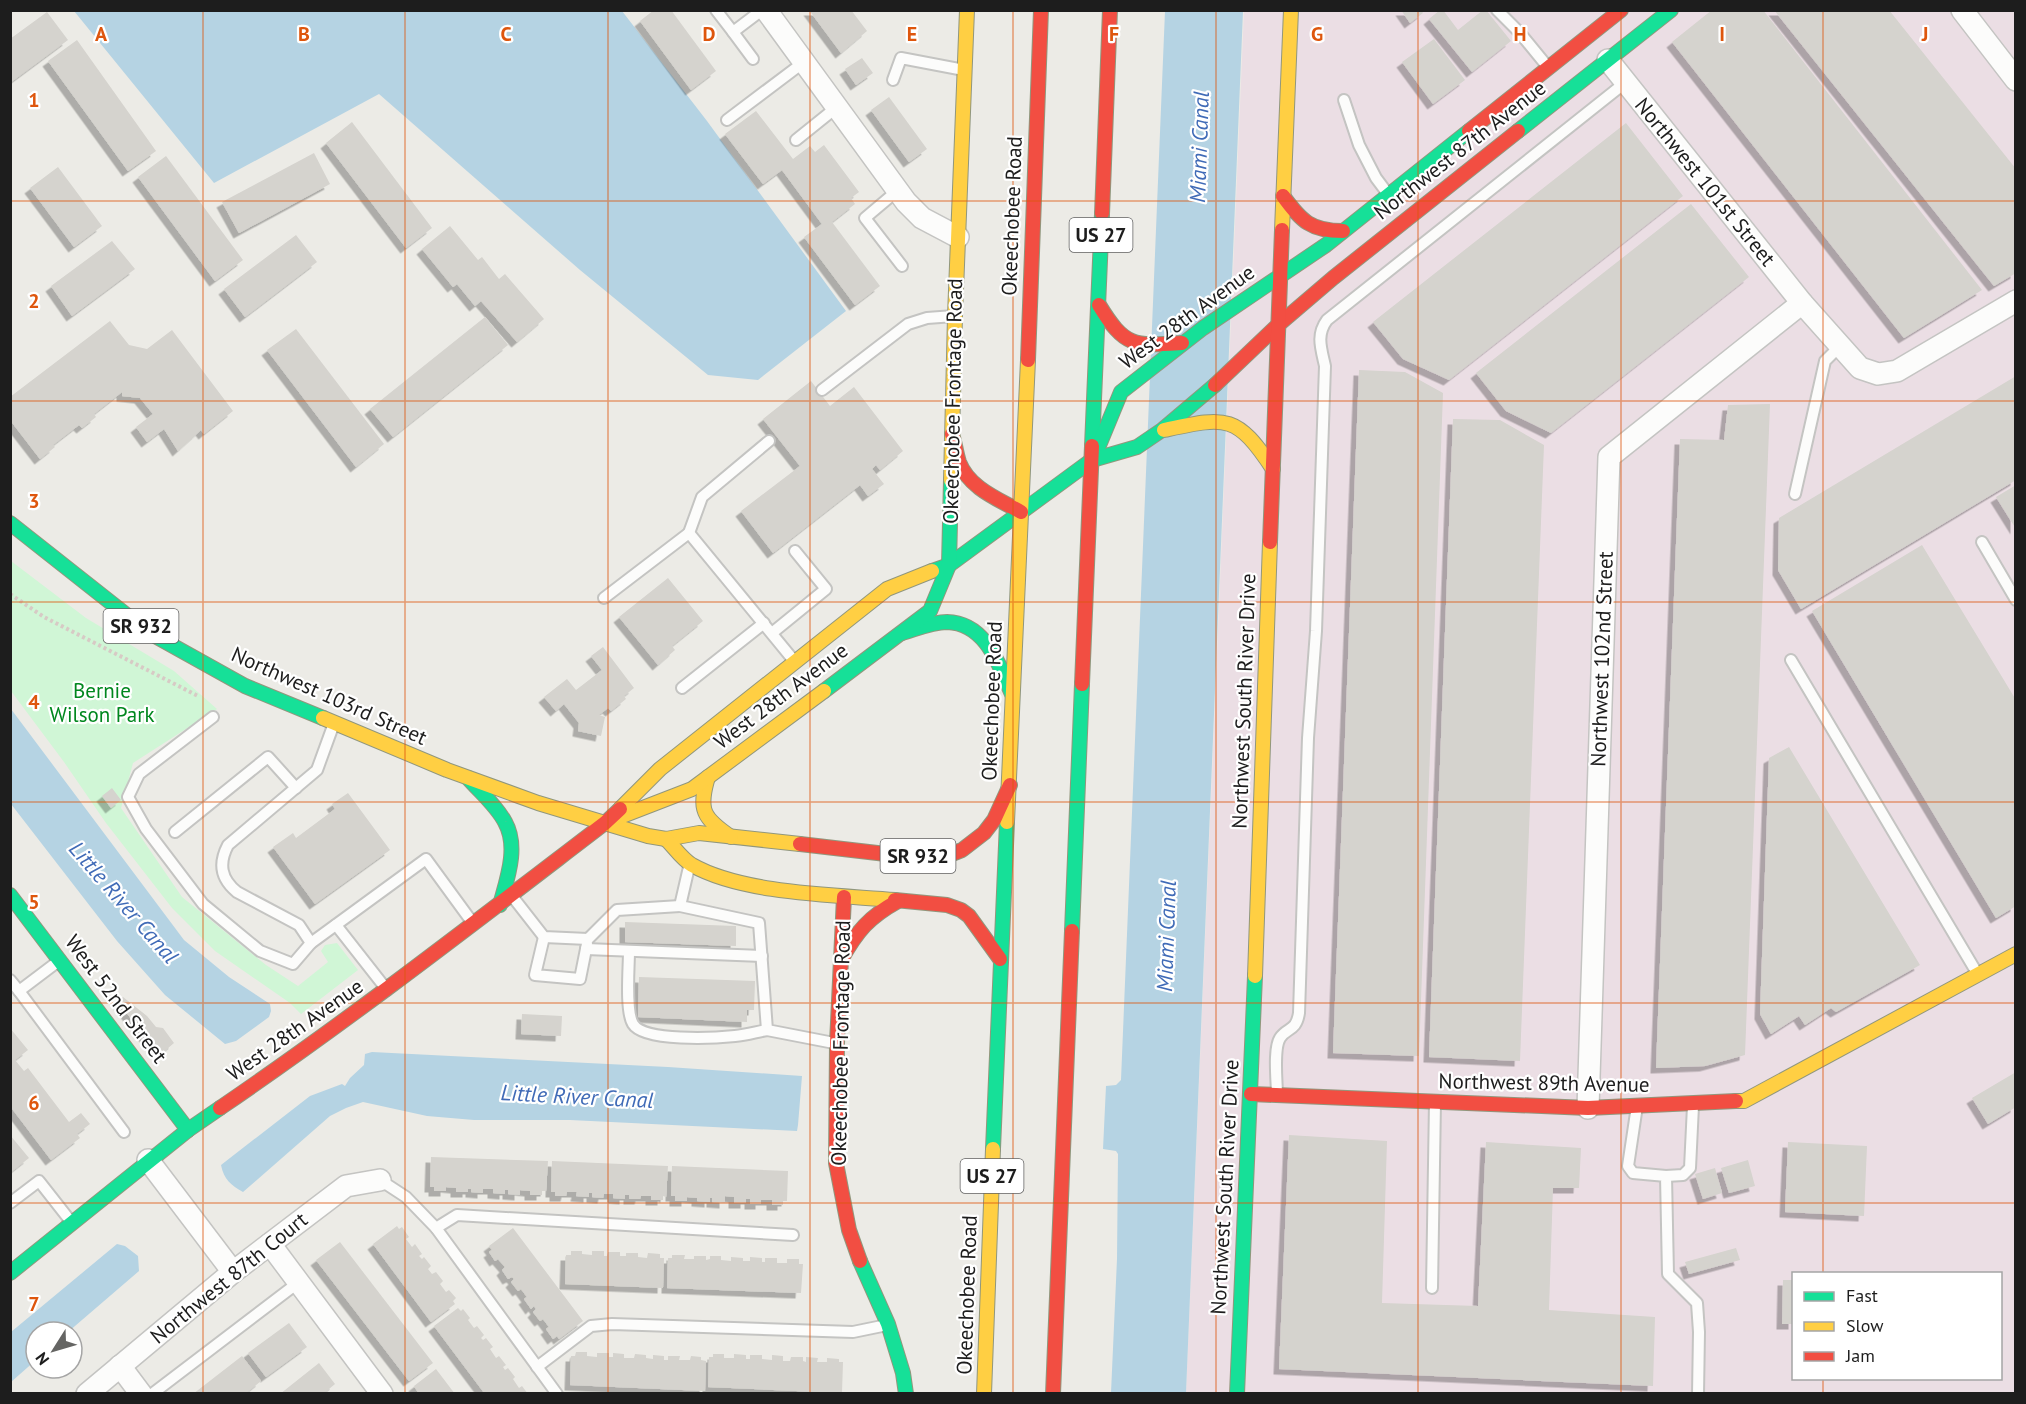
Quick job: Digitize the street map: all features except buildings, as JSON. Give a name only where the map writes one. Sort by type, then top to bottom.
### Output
[{"type":"main road","name":"Okeechobee Frontage Road","points":[[949,565],[955,316],[967,10]]},
{"type":"main road","name":"Okeechobee Road","points":[[984,1394],[1000,959],[1010,785],[1041,10]]},
{"type":"main road","name":"US 27","points":[[1053,1394],[1110,10]]},
{"type":"main road","name":"Northwest South River Drive","points":[[1237,1394],[1251,1094],[1291,10]]},
{"type":"main road","name":"Northwest 87th Avenue","points":[[1280,276],[1298,266],[1343,231],[1621,10]]},
{"type":"main road","name":"Northwest 87th Avenue","points":[[1278,325],[1333,278],[1671,10]]},
{"type":"main road","points":[[1283,196],[1307,225],[1329,232],[1343,231]]},
{"type":"main road","name":"West 28th Avenue","points":[[1092,460],[1121,392],[1182,343],[1280,276]]},
{"type":"main road","points":[[1098,306],[1120,337],[1129,342],[1142,345],[1182,343]]},
{"type":"main road","name":"West 28th Avenue","points":[[10,1273],[147,1160],[295,1057],[512,896],[605,823],[660,769],[887,589],[949,565],[1092,460],[1137,447],[1162,430],[1230,372],[1278,325]]},
{"type":"main road","points":[[1162,430],[1207,421],[1230,422],[1251,436],[1273,469]]},
{"type":"main road","points":[[952,434],[960,463],[970,480],[979,488],[1021,513]]},
{"type":"main road","name":"Northwest 103rd Street","points":[[10,523],[148,632],[245,686],[334,723],[468,778],[538,803],[605,823],[666,839],[699,833],[791,844]]},
{"type":"main road","name":"West 28th Avenue","points":[[605,823],[692,789],[902,633],[930,611],[949,565]]},
{"type":"main road","points":[[902,633],[945,622],[960,623],[980,633],[1013,695]]},
{"type":"main road","points":[[795,662],[797,675],[795,681]]},
{"type":"main road","points":[[741,752],[779,708]]},
{"type":"main road","points":[[708,777],[702,795],[702,808],[705,816],[731,837]]},
{"type":"main road","points":[[468,778],[505,822],[511,838],[511,855],[500,905]]},
{"type":"main road","name":"SR 932","points":[[791,844],[886,854],[934,856],[952,854],[962,850],[984,833],[994,820],[1010,785]]},
{"type":"main road","name":"SR 932","points":[[666,839],[690,864],[715,875],[753,885],[844,897],[946,905],[960,909],[972,919],[1000,959]]},
{"type":"main road","points":[[791,844],[809,857]]},
{"type":"main road","points":[[832,878],[844,897]]},
{"type":"main road","name":"West 52nd Street","points":[[10,895],[188,1130]]},
{"type":"main road","name":"Okeechobee Frontage Road","points":[[844,897],[837,1043],[836,1163],[849,1230],[864,1272],[888,1324],[903,1372],[906,1394]]},
{"type":"main road","points":[[841,960],[865,922],[898,901]]},
{"type":"main road","name":"Northwest 89th Avenue","points":[[1251,1094],[1588,1108],[1744,1101],[2016,954]]},
{"type":"street","points":[[764,10],[897,191],[922,218],[958,237]]},
{"type":"street","points":[[1962,10],[2016,80]]},
{"type":"street","name":"Northwest 101st Street","points":[[1608,60],[1802,303],[1860,368],[1878,374],[1897,371],[2016,301]]},
{"type":"street","name":"Northwest 102nd Street","points":[[1588,1108],[1609,457],[1802,303]]},
{"type":"street","points":[[147,1160],[234,1272]]},
{"type":"street","name":"Northwest 87th Court","points":[[87,1394],[234,1272],[346,1186],[380,1180]]},
{"type":"street","points":[[270,1244],[382,1394]]},
{"type":"street","points":[[120,1366],[141,1394]]},
{"type":"lane","points":[[716,10],[753,59]]},
{"type":"lane","points":[[733,32],[764,10]]},
{"type":"lane","points":[[1497,10],[1520,33],[1548,68]]},
{"type":"lane","points":[[893,80],[901,58],[965,70]]},
{"type":"lane","points":[[727,120],[804,62]]},
{"type":"lane","points":[[1277,1096],[1277,1048],[1280,1037],[1294,1027],[1299,1013],[1308,738],[1316,631],[1325,366],[1320,338],[1321,328],[1327,320],[1626,82]]},
{"type":"lane","points":[[1344,100],[1359,145],[1376,178],[1389,195]]},
{"type":"lane","points":[[796,140],[837,107]]},
{"type":"lane","points":[[897,191],[865,218],[902,266]]},
{"type":"lane","points":[[822,390],[908,324],[927,318],[955,316]]},
{"type":"lane","points":[[1795,494],[1825,361],[1840,346]]},
{"type":"lane","points":[[604,598],[689,533],[702,497],[770,441]]},
{"type":"lane","points":[[689,533],[795,662]]},
{"type":"lane","points":[[1982,542],[2016,600]]},
{"type":"lane","points":[[772,633],[826,589],[795,551]]},
{"type":"lane","points":[[682,688],[764,623]]},
{"type":"lane","points":[[1791,660],[1979,975]]},
{"type":"lane","points":[[213,717],[139,774],[128,797],[147,829],[203,904],[260,951],[293,964],[311,943],[426,858],[474,925]]},
{"type":"lane","points":[[311,943],[299,925],[228,885],[223,876],[222,855],[228,845],[317,770],[334,723]]},
{"type":"lane","points":[[175,832],[268,758],[296,788]]},
{"type":"lane","points":[[680,906],[690,864]]},
{"type":"lane","points":[[512,896],[544,937],[629,951],[762,956]]},
{"type":"lane","points":[[544,937],[535,975],[580,979],[587,944],[617,910],[680,906],[759,923],[767,1030]]},
{"type":"lane","points":[[336,925],[387,990]]},
{"type":"lane","points":[[629,951],[628,994],[631,1022],[635,1028],[643,1032],[660,1036],[737,1036],[767,1030],[837,1043]]},
{"type":"lane","points":[[19,991],[60,960]]},
{"type":"lane","points":[[10,980],[124,1132]]},
{"type":"lane","points":[[1432,1288],[1435,1102]]},
{"type":"lane","points":[[1637,1106],[1628,1166],[1633,1173],[1666,1176],[1683,1175],[1690,1168],[1693,1104]]},
{"type":"lane","points":[[1666,1176],[1668,1274],[1697,1303],[1698,1394]]},
{"type":"lane","points":[[10,1203],[39,1180],[72,1223]]},
{"type":"lane","points":[[380,1180],[406,1197],[436,1228],[557,1394]]},
{"type":"lane","points":[[436,1228],[457,1215],[793,1235]]},
{"type":"lane","points":[[152,1394],[298,1282]]},
{"type":"lane","points":[[537,1367],[591,1326],[612,1324],[853,1332],[888,1324]]},
{"type":"path","points":[[10,594],[44,617],[198,696]]},
{"type":"shaded area","points":[[1244,11],[2015,11],[2015,1393],[1186,1393]]},
{"type":"green space","name":"Bernie Wilson Park","points":[[11,561],[86,618],[174,671],[217,709],[133,763],[121,808],[182,897],[266,965],[298,986],[328,962],[321,951],[325,945],[337,943],[358,970],[301,1014],[290,1003],[215,951],[172,908],[106,823],[11,691]]},
{"type":"water","points":[[74,11],[622,11],[707,121],[846,311],[758,380],[708,375],[580,270],[379,94],[214,183]]},
{"type":"water","name":"Miami Canal","points":[[1165,11],[1243,11],[1186,1393],[1111,1393],[1117,1259],[1118,1154],[1116,1151],[1103,1149],[1106,1086],[1116,1085],[1121,1080]]},
{"type":"water","name":"Little River Canal","points":[[11,709],[184,940],[229,977],[270,1004],[269,1017],[236,1041],[225,1044],[165,995],[117,941],[11,804]]},
{"type":"water","name":"Little River Canal","points":[[372,1052],[802,1076],[797,1131],[570,1120],[474,1120],[427,1116],[363,1102],[330,1116],[243,1192],[229,1182],[221,1165],[310,1096],[342,1084],[345,1086],[364,1065],[365,1054]]},
{"type":"water","points":[[117,1244],[125,1246],[138,1256],[139,1271],[82,1320],[25,1320]]},
{"type":"water","points":[[24,1321],[24,1371],[11,1382],[11,1332]]},
{"type":"traffic: fast","points":[[1518,131],[1671,10]]},
{"type":"traffic: fast","points":[[1095,455],[1121,392],[1203,328],[1326,245],[1469,131]]},
{"type":"traffic: fast","points":[[1092,446],[1102,214]]},
{"type":"traffic: fast","points":[[932,571],[949,565],[1092,460],[1137,447],[1162,430],[1215,385]]},
{"type":"traffic: fast","points":[[824,691],[930,611],[949,565],[951,480]]},
{"type":"traffic: fast","points":[[10,523],[148,632],[245,686],[323,718]]},
{"type":"traffic: fast","points":[[902,633],[941,622],[960,624],[972,630],[981,638],[996,659],[1012,694]]},
{"type":"traffic: fast","points":[[1072,931],[1082,684]]},
{"type":"traffic: fast","points":[[468,778],[497,810],[509,832],[510,863],[500,905]]},
{"type":"traffic: fast","points":[[993,1149],[1007,822]]},
{"type":"traffic: fast","points":[[10,895],[188,1130]]},
{"type":"traffic: fast","points":[[1237,1394],[1255,976]]},
{"type":"traffic: fast","points":[[10,1273],[188,1130],[220,1108]]},
{"type":"traffic: fast","points":[[860,1261],[888,1324],[903,1373],[906,1394]]},
{"type":"traffic: slow","points":[[951,480],[967,10]]},
{"type":"traffic: slow","points":[[1282,230],[1291,10]]},
{"type":"traffic: slow","points":[[1007,822],[1028,360]]},
{"type":"traffic: slow","points":[[1164,430],[1202,423],[1228,424],[1249,437],[1273,469]]},
{"type":"traffic: slow","points":[[1255,976],[1270,542]]},
{"type":"traffic: slow","points":[[620,809],[660,769],[887,589],[932,571]]},
{"type":"traffic: slow","points":[[617,818],[692,789],[824,691]]},
{"type":"traffic: slow","points":[[323,718],[447,770],[538,803],[648,836],[666,839],[699,833],[800,844]]},
{"type":"traffic: slow","points":[[708,777],[703,798],[705,812],[714,824],[731,837]]},
{"type":"traffic: slow","points":[[666,839],[692,865],[713,875],[737,882],[763,888],[895,900]]},
{"type":"traffic: slow","points":[[1736,1101],[1744,1101],[2016,954]]},
{"type":"traffic: slow","points":[[984,1394],[993,1149]]},
{"type":"traffic: jam","points":[[1028,360],[1041,10]]},
{"type":"traffic: jam","points":[[1102,214],[1110,10]]},
{"type":"traffic: jam","points":[[1469,131],[1621,10]]},
{"type":"traffic: jam","points":[[1215,385],[1278,325],[1333,278],[1518,131]]},
{"type":"traffic: jam","points":[[1283,196],[1295,212],[1308,223],[1323,229],[1343,231]]},
{"type":"traffic: jam","points":[[1270,542],[1282,230]]},
{"type":"traffic: jam","points":[[1099,305],[1116,330],[1124,337],[1142,344],[1182,343]]},
{"type":"traffic: jam","points":[[952,434],[959,462],[970,479],[985,492],[1021,512]]},
{"type":"traffic: jam","points":[[1082,684],[1092,446]]},
{"type":"traffic: jam","points":[[800,844],[886,854],[934,856],[952,854],[962,850],[984,833],[994,820],[1010,785]]},
{"type":"traffic: jam","points":[[220,1108],[414,968],[605,823],[620,809]]},
{"type":"traffic: jam","points":[[844,897],[837,1043],[836,1163],[849,1230],[860,1261]]},
{"type":"traffic: jam","points":[[895,900],[947,905],[961,910],[969,916],[1000,959]]},
{"type":"traffic: jam","points":[[841,960],[865,926],[879,913],[898,901]]},
{"type":"traffic: jam","points":[[1053,1394],[1072,931]]},
{"type":"traffic: jam","points":[[1251,1094],[1588,1108],[1736,1101]]}]
